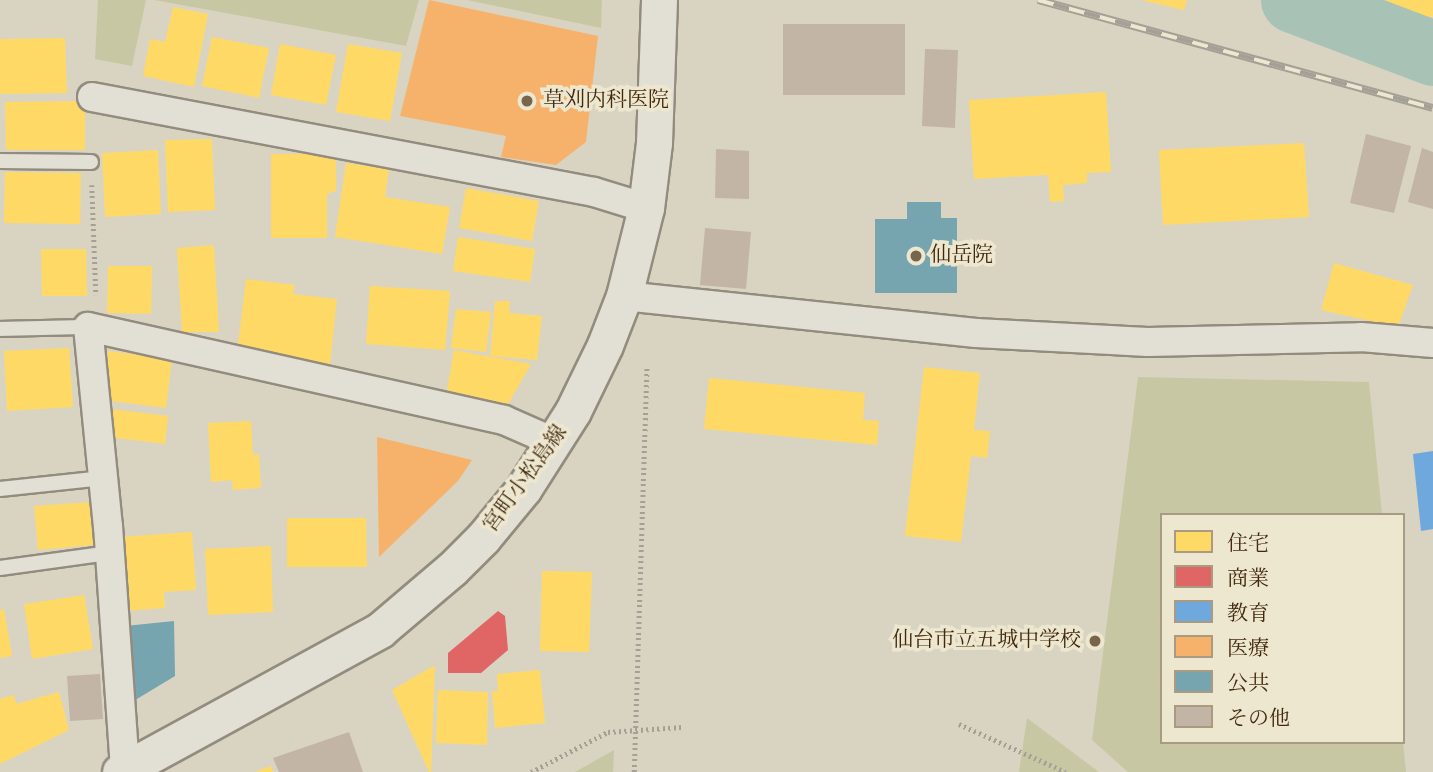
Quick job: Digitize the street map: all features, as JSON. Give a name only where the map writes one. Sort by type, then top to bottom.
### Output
[{"type":"street","name":"宮町小松島線","points":[[122,771],[380,630],[418,601],[483,538],[524,488],[554,442],[595,367],[624,296],[646,208],[654,143],[659,0]]},
{"type":"street","points":[[92,97],[594,192],[646,208]]},
{"type":"street","points":[[624,296],[976,333],[1148,342],[1361,337],[1433,342]]},
{"type":"street","points":[[122,771],[110,553],[92,329],[504,420],[554,442]]},
{"type":"lane","points":[[0,161],[91,162]]},
{"type":"lane","points":[[0,329],[92,329]]},
{"type":"lane","points":[[0,489],[103,478]]},
{"type":"lane","points":[[0,568],[110,553]]},
{"type":"path","points":[[91,162],[92,329]]},
{"type":"path","points":[[634,772],[648,366]]},
{"type":"path","points":[[959,724],[1066,772]]},
{"type":"path","points":[[531,772],[608,732],[682,727]]},
{"type":"green space","points":[[98,0],[146,0],[132,66],[95,59]]},
{"type":"green space","points":[[154,0],[419,0],[406,46]]},
{"type":"green space","points":[[467,0],[602,0],[601,28]]},
{"type":"green space","points":[[1138,377],[1369,382],[1382,513],[1160,513],[1160,744],[1403,744],[1406,772],[1128,772],[1092,740]]},
{"type":"green space","points":[[1027,718],[1099,772],[1019,772]]},
{"type":"green space","points":[[614,750],[613,772],[575,772]]},
{"type":"building: 住宅","points":[[1141,0],[1187,0],[1184,10]]},
{"type":"building: 住宅","points":[[1352,0],[1433,0],[1433,17],[1388,17],[1388,4],[1352,4]]},
{"type":"building: 住宅","points":[[173,7],[208,14],[194,87],[143,76],[150,39],[165,42]]},
{"type":"building: 住宅","points":[[212,37],[269,48],[259,98],[202,86]]},
{"type":"building: 住宅","points":[[65,38],[67,93],[0,94],[0,39]]},
{"type":"building: 住宅","points":[[280,44],[336,55],[326,105],[271,95]]},
{"type":"building: 住宅","points":[[348,44],[402,53],[390,121],[336,112]]},
{"type":"building: 住宅","points":[[1106,92],[1111,172],[1087,173],[1087,183],[1063,185],[1064,201],[1050,202],[1048,175],[974,179],[969,100]]},
{"type":"building: 住宅","points":[[85,101],[85,150],[6,150],[5,102]]},
{"type":"building: 住宅","points":[[212,139],[215,210],[168,212],[165,140]]},
{"type":"building: 住宅","points":[[1304,143],[1309,217],[1163,225],[1159,150]]},
{"type":"building: 住宅","points":[[158,150],[161,214],[105,217],[102,153]]},
{"type":"building: 住宅","points":[[271,154],[336,154],[336,191],[327,194],[327,238],[271,238]]},
{"type":"building: 住宅","points":[[346,163],[389,169],[385,197],[450,207],[442,254],[335,237]]},
{"type":"building: 住宅","points":[[5,172],[81,173],[80,224],[4,223]]},
{"type":"building: 住宅","points":[[466,188],[539,201],[532,241],[459,228]]},
{"type":"building: 住宅","points":[[458,237],[535,249],[530,282],[453,271]]},
{"type":"building: 住宅","points":[[214,245],[219,332],[182,332],[177,248]]},
{"type":"building: 住宅","points":[[41,249],[86,249],[87,296],[42,296]]},
{"type":"building: 住宅","points":[[1334,263],[1413,285],[1398,327],[1321,310]]},
{"type":"building: 住宅","points":[[108,266],[152,266],[151,314],[107,313]]},
{"type":"building: 住宅","points":[[246,279],[295,285],[293,294],[337,299],[330,364],[237,353]]},
{"type":"building: 住宅","points":[[370,286],[450,291],[445,350],[366,344]]},
{"type":"building: 住宅","points":[[495,301],[510,301],[509,313],[542,316],[537,360],[490,356]]},
{"type":"building: 住宅","points":[[456,309],[491,312],[486,352],[451,348]]},
{"type":"building: 住宅","points":[[69,348],[73,407],[7,411],[4,351]]},
{"type":"building: 住宅","points":[[454,350],[531,364],[507,406],[446,396]]},
{"type":"building: 住宅","points":[[108,351],[172,359],[166,408],[102,400]]},
{"type":"building: 住宅","points":[[924,367],[980,373],[974,430],[990,431],[987,458],[971,456],[961,542],[905,536]]},
{"type":"building: 住宅","points":[[709,378],[865,393],[863,420],[879,421],[877,445],[704,429]]},
{"type":"building: 住宅","points":[[111,409],[168,416],[165,444],[108,437]]},
{"type":"building: 住宅","points":[[251,421],[253,455],[259,454],[261,488],[233,490],[232,480],[211,482],[208,423]]},
{"type":"building: 住宅","points":[[91,502],[94,545],[38,550],[34,506]]},
{"type":"building: 住宅","points":[[287,518],[366,518],[367,567],[287,567]]},
{"type":"building: 住宅","points":[[192,532],[196,590],[164,592],[165,608],[125,611],[119,537]]},
{"type":"building: 住宅","points":[[271,546],[273,612],[208,615],[205,549]]},
{"type":"building: 住宅","points":[[542,571],[592,572],[589,652],[540,651]]},
{"type":"building: 住宅","points":[[84,595],[93,649],[32,659],[24,604]]},
{"type":"building: 住宅","points":[[4,609],[12,656],[0,658],[0,610]]},
{"type":"building: 住宅","points":[[435,665],[431,772],[429,772],[392,690]]},
{"type":"building: 住宅","points":[[540,670],[545,723],[495,728],[492,691],[498,691],[497,674]]},
{"type":"building: 住宅","points":[[438,690],[488,692],[487,745],[436,743]]},
{"type":"building: 住宅","points":[[59,692],[69,730],[0,764],[0,699],[14,695],[16,704]]},
{"type":"building: 住宅","points":[[271,766],[273,772],[255,772]]},
{"type":"building: 商業","points":[[498,611],[505,616],[508,650],[481,673],[448,673],[448,653]]},
{"type":"building: 教育","points":[[1433,451],[1433,529],[1421,531],[1413,454]]},
{"type":"building: 医療","name":"草刈内科医院","points":[[429,0],[598,36],[586,142],[556,165],[501,157],[506,136],[400,116]]},
{"type":"building: 医療","points":[[377,437],[472,460],[458,481],[379,557]]},
{"type":"building: 公共","name":"仙岳院","points":[[907,202],[941,202],[941,218],[957,218],[957,293],[875,293],[875,219],[907,219]]},
{"type":"building: 公共","points":[[174,621],[175,676],[127,705],[125,626]]},
{"type":"building: その他","points":[[783,24],[905,24],[905,95],[783,95]]},
{"type":"building: その他","points":[[925,49],[958,50],[955,128],[922,126]]},
{"type":"building: その他","points":[[1366,134],[1411,146],[1394,213],[1350,203]]},
{"type":"building: その他","points":[[1422,148],[1433,152],[1433,209],[1408,202]]},
{"type":"building: その他","points":[[716,149],[749,151],[749,199],[715,198]]},
{"type":"building: その他","points":[[705,228],[751,232],[746,289],[700,285]]},
{"type":"building: その他","points":[[100,674],[103,719],[70,721],[67,676]]},
{"type":"building: その他","points":[[349,732],[363,772],[279,772],[273,758]]},
{"type":"waterway","points":[[1293,0],[1433,53]]},
{"type":"railway","points":[[1038,0],[1433,108]]},
{"type":"place","name":"草刈内科医院","points":[[527,101]]},
{"type":"place","name":"仙岳院","points":[[916,256]]},
{"type":"place","name":"仙台市立五城中学校","points":[[1095,641]]}]
